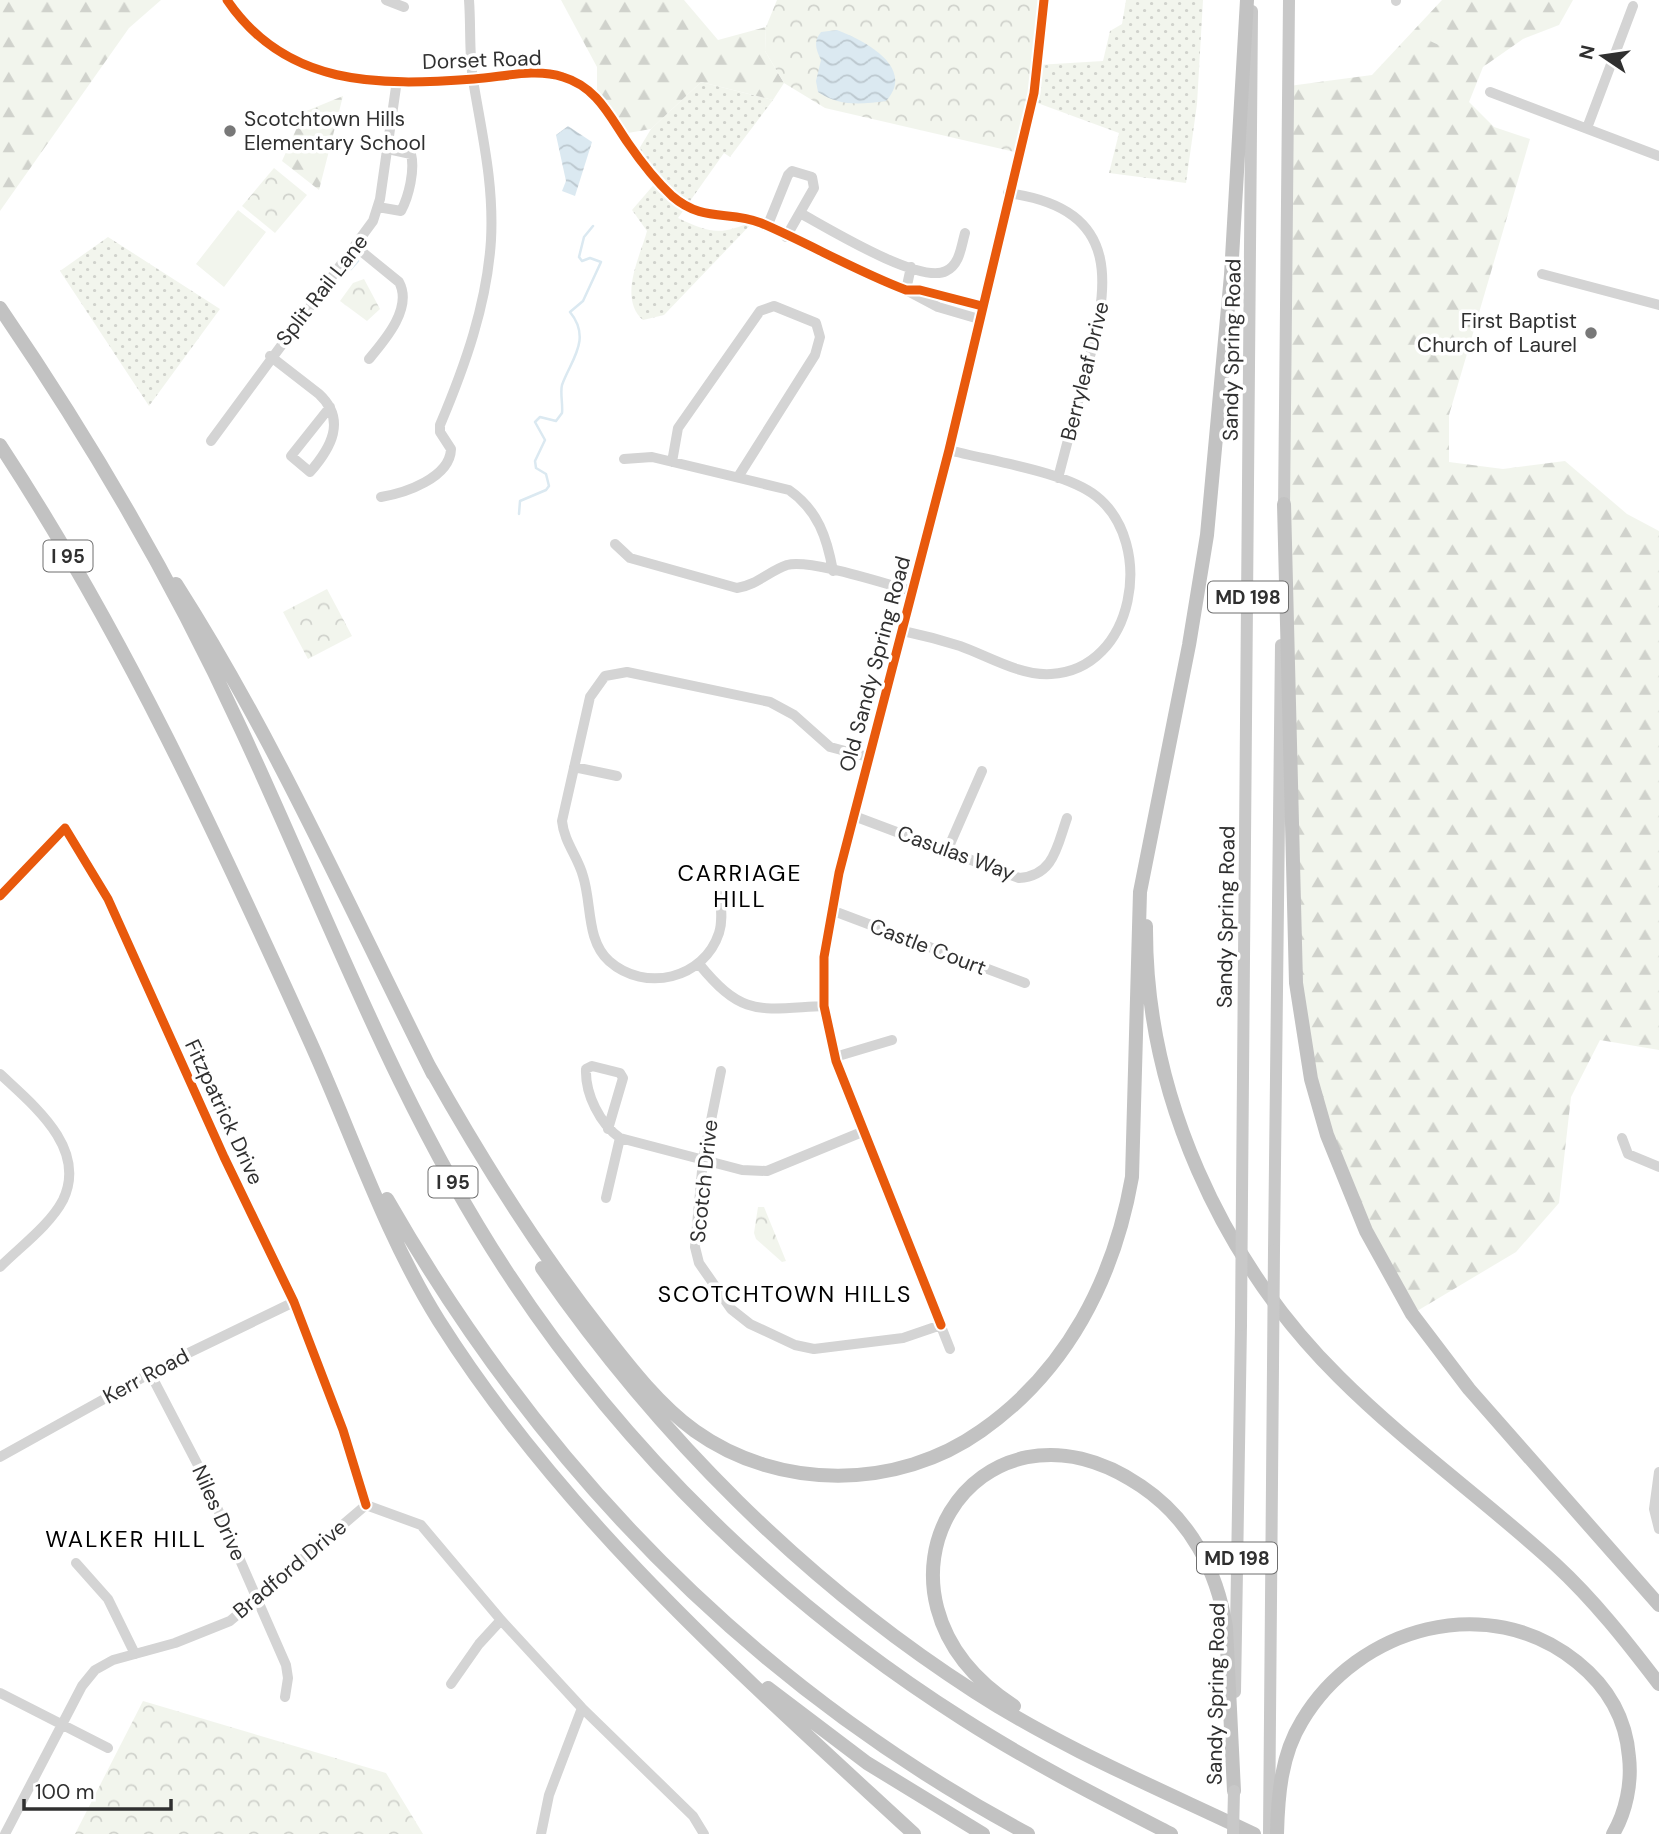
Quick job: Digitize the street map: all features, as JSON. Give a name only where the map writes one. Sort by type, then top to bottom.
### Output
[{"type":"highway","points":[[429,1066],[469,1138],[539,1248],[650,1390],[696,1432],[746,1459],[797,1473],[823,1476],[872,1474],[926,1461],[961,1444],[990,1425],[1012,1408],[1045,1373],[1096,1297],[1116,1249],[1133,1164],[1137,930],[1154,813],[1198,596],[1214,471],[1250,0]]},
{"type":"highway","name":"I 95","points":[[0,308],[121,502],[238,722],[399,1079],[438,1155],[507,1272],[589,1384],[666,1473],[751,1558],[857,1645],[1005,1744],[1079,1787],[1171,1834]]},
{"type":"highway","name":"I 95","points":[[0,445],[94,602],[173,746],[380,1188],[454,1311],[536,1424],[620,1521],[711,1611],[818,1700],[933,1779],[1028,1834]]},
{"type":"highway","points":[[121,502],[211,638],[254,716],[496,1195],[568,1305],[652,1411],[728,1492],[817,1574],[975,1692],[1091,1757],[1254,1834]]},
{"type":"highway","points":[[1284,504],[1296,983],[1311,1079],[1327,1135],[1366,1231],[1412,1314],[1469,1389],[1659,1605]]},
{"type":"highway","points":[[1154,813],[1146,930],[1153,1015],[1163,1065],[1189,1150],[1231,1238],[1274,1302],[1339,1377],[1557,1566],[1596,1606],[1659,1684]]},
{"type":"highway","points":[[339,1104],[384,1213],[438,1320],[558,1486],[767,1700],[914,1834]]},
{"type":"highway","points":[[1167,1792],[1002,1698],[961,1659],[947,1638],[932,1594],[934,1552],[940,1532],[958,1499],[991,1471],[1029,1456],[1070,1456],[1091,1461],[1112,1469],[1153,1494],[1185,1526],[1208,1565],[1223,1605],[1234,1791]]},
{"type":"highway","points":[[665,1596],[781,1700],[825,1733],[867,1763],[983,1834]]},
{"type":"highway","points":[[1276,1834],[1273,1810],[1282,1770],[1300,1722],[1338,1676],[1365,1654],[1392,1640],[1416,1631],[1470,1623],[1522,1632],[1544,1641],[1591,1674],[1608,1695],[1621,1717],[1630,1769],[1627,1800],[1613,1834]]},
{"type":"main road","name":"Sandy Spring Road","points":[[1233,1834],[1253,186],[1250,0]]},
{"type":"main road","name":"MD 198","points":[[1269,1834],[1273,1810],[1273,1366],[1289,0]]},
{"type":"street","name":"Dorset Road","points":[[227,0],[261,41],[293,62],[335,76],[397,80],[547,74],[578,83],[597,97],[647,169],[686,206],[702,214],[747,219],[906,290],[920,290],[982,306]]},
{"type":"street","points":[[386,0],[404,7]]},
{"type":"street","points":[[469,0],[473,79]]},
{"type":"street","name":"Old Sandy Spring Road","points":[[950,1349],[862,1132],[835,1057],[824,1006],[823,965],[831,910],[868,757],[903,631],[1034,93],[1044,0]]},
{"type":"street","points":[[1587,128],[1633,6]]},
{"type":"street","name":"Dorset Road","points":[[381,496],[422,483],[444,466],[451,454],[451,449],[439,429],[470,346],[486,280],[491,239],[487,152],[473,79]]},
{"type":"street","name":"Split Rail Lane","points":[[211,440],[270,356],[356,247],[378,207],[397,80]]},
{"type":"street","points":[[1490,92],[1659,156]]},
{"type":"street","points":[[378,207],[401,211],[406,202],[413,162],[411,153],[388,149]]},
{"type":"street","points":[[767,227],[792,171],[812,177],[814,181],[786,237]]},
{"type":"street","name":"Berryleaf Drive","points":[[1008,193],[1046,204],[1082,224],[1096,245],[1103,266],[1101,316],[1058,478]]},
{"type":"street","points":[[800,213],[856,244],[911,267],[933,273],[946,271],[959,257],[965,233]]},
{"type":"street","points":[[356,247],[398,282],[402,290],[398,317],[389,335],[369,359]]},
{"type":"street","points":[[911,267],[906,290],[938,307],[979,319]]},
{"type":"street","points":[[1542,274],[1659,305]]},
{"type":"street","points":[[672,462],[678,428],[760,311],[774,306],[816,323],[820,337],[815,355],[737,477]]},
{"type":"street","points":[[270,356],[330,407],[335,427],[332,440],[326,454],[310,472],[291,456],[330,407]]},
{"type":"street","points":[[903,631],[943,640],[1019,669],[1042,674],[1077,669],[1109,646],[1121,624],[1128,585],[1129,561],[1125,537],[1116,519],[1098,498],[1076,484],[1058,478],[948,450]]},
{"type":"street","points":[[624,460],[652,457],[789,490],[805,500],[824,535],[833,571]]},
{"type":"street","points":[[615,544],[629,558],[737,588],[752,585],[787,565],[807,565],[912,591]]},
{"type":"street","points":[[720,896],[722,924],[718,936],[699,964],[673,977],[648,979],[617,967],[602,953],[590,922],[584,877],[563,830],[563,813],[590,697],[605,676],[619,672],[769,702],[794,715],[830,747],[868,757]]},
{"type":"street","points":[[574,767],[617,776]]},
{"type":"street","points":[[947,851],[982,771]]},
{"type":"street","name":"Casulas Way","points":[[854,816],[1019,878],[1040,873],[1052,863],[1067,818]]},
{"type":"street","name":"Fitzpatrick Drive","points":[[0,896],[65,828],[108,898],[214,1135],[294,1302],[343,1430],[366,1505]]},
{"type":"street","name":"Castle Court","points":[[831,910],[1025,983]]},
{"type":"street","points":[[699,964],[721,991],[748,1005],[769,1009],[824,1006]]},
{"type":"street","points":[[835,1057],[892,1040]]},
{"type":"street","points":[[608,1129],[623,1078],[620,1073],[592,1066],[586,1069],[589,1088],[608,1129],[620,1138],[741,1170],[767,1171],[862,1132]]},
{"type":"street","name":"Scotch Drive","points":[[721,1071],[703,1160],[697,1259],[737,1316],[796,1345],[822,1350],[902,1338],[942,1325]]},
{"type":"street","points":[[0,1074],[55,1129],[67,1156],[67,1177],[62,1202],[0,1267]]},
{"type":"street","points":[[606,1198],[620,1138]]},
{"type":"street","points":[[1622,1138],[1628,1154],[1659,1167]]},
{"type":"street","name":"Kerr Road","points":[[0,1457],[150,1373],[294,1302]]},
{"type":"street","name":"Niles Drive","points":[[150,1373],[201,1471],[288,1671],[285,1697]]},
{"type":"street","points":[[1659,1472],[1654,1509],[1659,1529]]},
{"type":"street","name":"Bradford Drive","points":[[5,1834],[90,1675],[106,1663],[215,1629],[366,1505],[421,1525],[501,1620],[582,1708],[693,1816],[704,1834]]},
{"type":"street","points":[[76,1563],[108,1599],[135,1654]]},
{"type":"street","points":[[451,1684],[479,1644],[501,1620]]},
{"type":"street","points":[[0,1693],[108,1748]]},
{"type":"street","points":[[541,1834],[549,1795],[582,1708]]},
{"type":"green space","points":[[0,0],[161,0],[129,28],[0,211]]},
{"type":"green space","points":[[561,0],[684,0],[718,40],[766,27],[765,51],[784,83],[773,100],[701,82],[651,129],[622,134],[597,97],[597,67]]},
{"type":"green space","points":[[777,0],[1044,0],[1039,53],[1019,153],[825,108],[784,83],[765,51],[766,27]]},
{"type":"green space","points":[[1126,0],[1203,0],[1197,104],[1186,183],[1109,173],[1119,133],[1032,101],[1037,65],[1103,61],[1110,31],[1122,24]]},
{"type":"green space","points":[[1442,0],[1573,0],[1559,25],[1523,39],[1483,67],[1469,102],[1494,127],[1530,139],[1449,415],[1449,462],[1503,469],[1565,461],[1627,514],[1659,531],[1659,1050],[1600,1040],[1571,1097],[1559,1203],[1516,1252],[1412,1314],[1342,1179],[1301,1029],[1290,770],[1289,86],[1372,75]]},
{"type":"green space","points":[[1437,25],[1462,36],[1454,52],[1430,41]]},
{"type":"green space","points":[[701,82],[773,100],[730,157],[724,153],[678,218],[716,231],[733,229],[754,221],[664,315],[643,320],[636,311],[631,289],[647,231],[632,210],[657,181],[636,154],[651,129]]},
{"type":"green space","points":[[343,96],[319,190],[282,161],[304,112]]},
{"type":"green space","points":[[274,168],[307,195],[275,233],[242,206]]},
{"type":"green space","points":[[238,210],[266,232],[224,287],[196,264]]},
{"type":"green space","points":[[108,237],[220,309],[149,406],[60,271]]},
{"type":"green space","points":[[364,279],[380,309],[367,321],[340,301],[353,283]]},
{"type":"green space","points":[[327,589],[352,636],[308,659],[283,612]]},
{"type":"green space","points":[[758,1207],[764,1207],[786,1261],[782,1262],[756,1239],[754,1233]]},
{"type":"green space","points":[[143,1701],[386,1773],[423,1834],[75,1834]]},
{"type":"water","points":[[837,30],[873,49],[884,57],[891,67],[895,78],[894,89],[886,101],[843,102],[818,92],[816,81],[821,60],[816,42],[821,32]]},
{"type":"water","points":[[568,126],[592,142],[575,196],[562,191],[566,181],[556,135]]},
{"type":"waterway","points":[[519,514],[520,501],[546,490],[549,486],[546,474],[536,468],[535,461],[545,440],[535,422],[540,417],[556,421],[562,413],[562,385],[580,340],[576,322],[570,312],[583,301],[601,262],[590,258],[582,261],[579,257],[584,237],[593,226]]},
{"type":"waterway","points":[[351,269],[358,261]]},
{"type":"cycle path","points":[[227,0],[251,29],[277,50],[306,65],[337,75],[403,82],[541,73],[563,77],[594,95],[649,171],[683,204],[705,213],[761,223],[906,290],[920,290],[982,306]]},
{"type":"cycle path","points":[[941,1325],[836,1061],[824,1006],[824,957],[839,873],[949,450],[1034,93],[1044,0]]},
{"type":"cycle path","points":[[0,896],[65,828],[108,899],[224,1157],[294,1302],[343,1430],[366,1505]]},
{"type":"place","name":"Scotchtown Hills Elementary School","points":[[230,131]]},
{"type":"place","name":"First Baptist Church of Laurel","points":[[1591,333]]},
{"type":"district","name":"CARRIAGE HILL","points":[[740,886]]},
{"type":"district","name":"SCOTCHTOWN HILLS","points":[[785,1294]]},
{"type":"district","name":"WALKER HILL","points":[[126,1539]]}]
